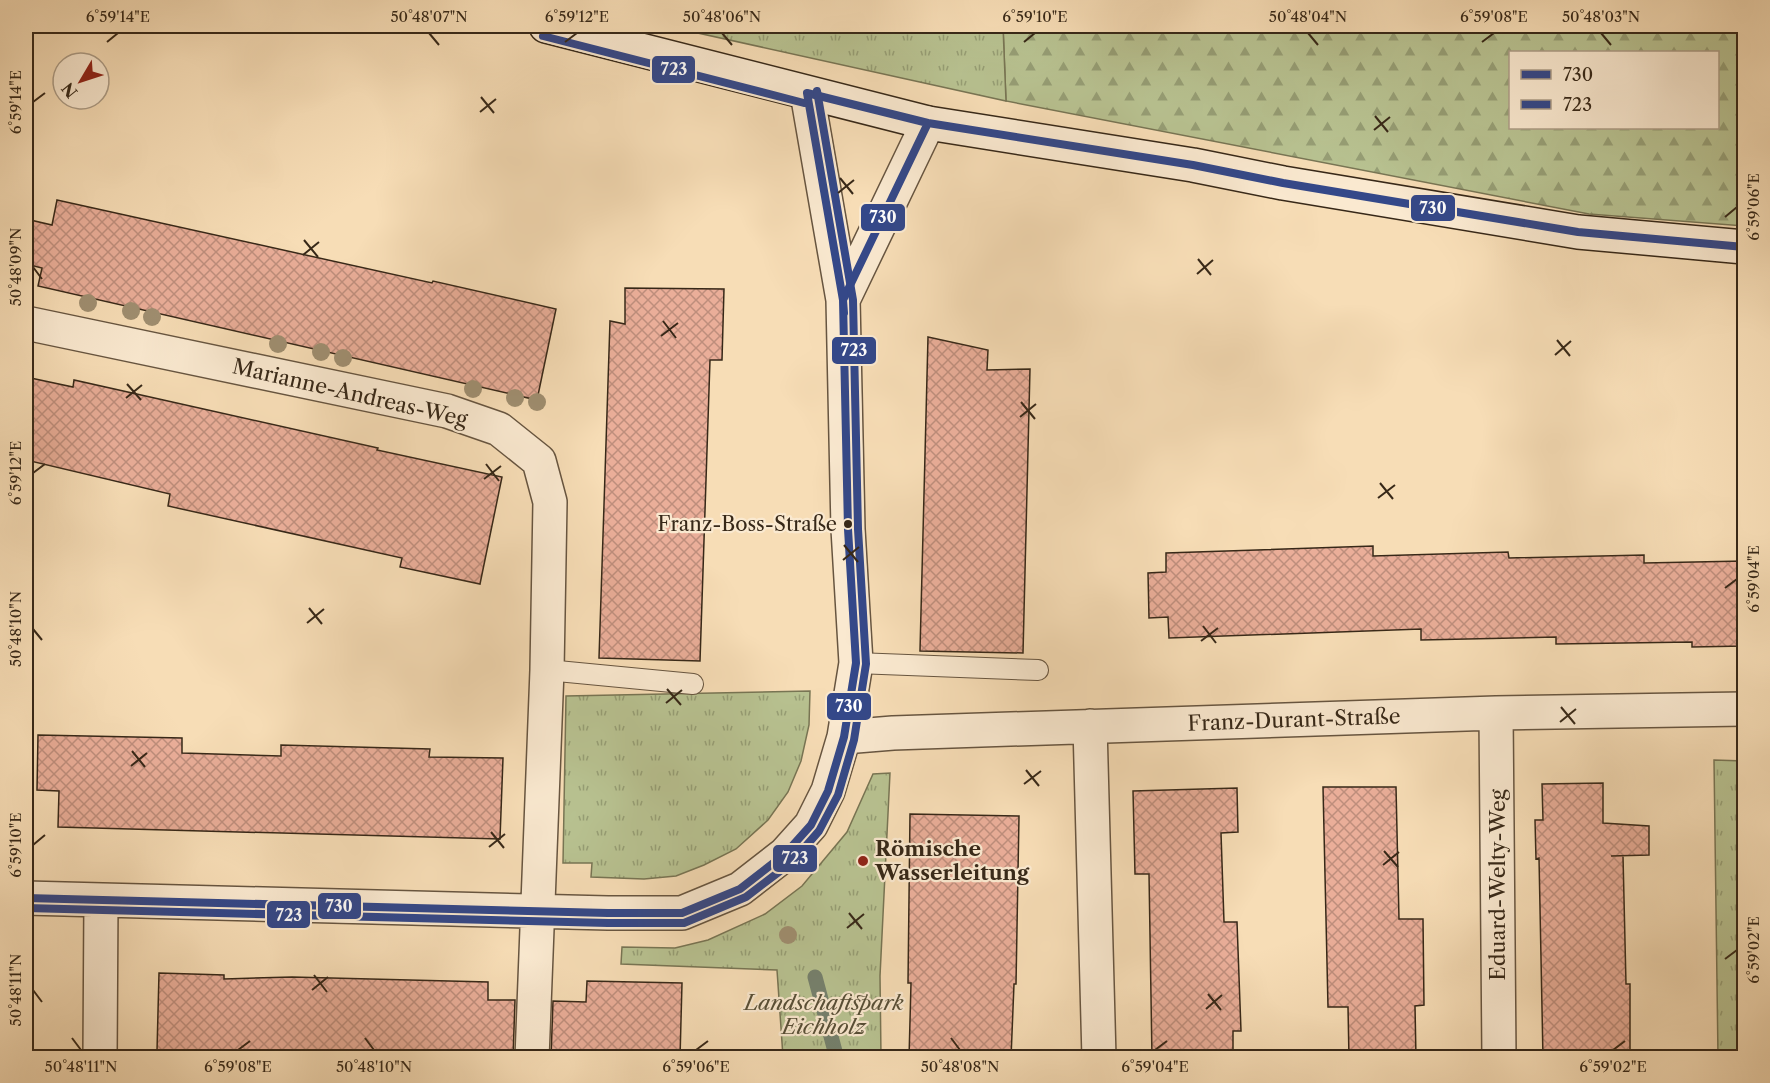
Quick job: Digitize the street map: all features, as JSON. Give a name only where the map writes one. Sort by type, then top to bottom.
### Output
[{"type":"street","points":[[546,26],[928,123],[1193,165],[1295,185],[1578,232],[1744,246]]},
{"type":"street","points":[[26,897],[682,913],[740,890],[785,854],[811,825],[828,791],[844,737],[856,663],[848,529],[843,300],[807,93]]},
{"type":"street","points":[[843,300],[928,123]]},
{"type":"street","name":"Marianne-Andreas-Weg","points":[[26,323],[447,411],[499,429],[538,462],[550,502],[547,670],[532,1058]]},
{"type":"street","name":"Franz-Durant-Straße","points":[[844,737],[893,733],[1496,713],[1744,709]]},
{"type":"street","name":"Eduard-Welty-Weg","points":[[1496,713],[1499,1058]]},
{"type":"street","points":[[1090,726],[1099,1058]]},
{"type":"street","points":[[100,1058],[101,900]]},
{"type":"lane","points":[[856,663],[1038,670]]},
{"type":"lane","points":[[547,670],[693,684]]},
{"type":"green space","points":[[666,26],[1003,26],[1006,101]]},
{"type":"green space","points":[[1003,26],[1744,26],[1744,226],[1589,214],[1006,101]]},
{"type":"green space","points":[[810,691],[809,725],[801,761],[788,792],[768,820],[736,849],[676,876],[644,879],[591,877],[592,863],[563,863],[566,696]]},
{"type":"green space","points":[[1714,760],[1744,761],[1744,1057],[1718,1057]]},
{"type":"green space","name":"Landschaftspark Eichholz","points":[[890,773],[880,976],[881,1057],[783,1057],[777,970],[621,964],[622,947],[675,948],[708,940],[765,914],[802,886],[847,832],[873,774]]},
{"type":"building","points":[[57,200],[556,309],[537,400],[38,286],[42,268],[26,264],[26,219],[52,225]]},
{"type":"building","points":[[625,288],[724,289],[722,360],[710,360],[700,661],[599,658],[610,321],[625,324]]},
{"type":"building","points":[[928,337],[988,350],[987,370],[1030,369],[1023,653],[920,651]]},
{"type":"building","points":[[26,377],[73,387],[74,380],[502,477],[480,584],[400,567],[402,558],[168,506],[170,494],[26,460]]},
{"type":"building","points":[[1373,546],[1373,556],[1508,552],[1509,558],[1644,555],[1644,563],[1744,561],[1744,646],[1692,647],[1692,642],[1556,644],[1556,637],[1421,640],[1421,629],[1169,638],[1168,617],[1149,618],[1148,573],[1166,572],[1166,553]]},
{"type":"building","points":[[38,735],[182,738],[182,753],[281,756],[281,745],[430,749],[429,757],[503,758],[500,839],[58,827],[59,791],[37,790]]},
{"type":"building","points":[[1603,783],[1603,823],[1649,826],[1649,855],[1611,856],[1623,856],[1626,984],[1630,984],[1630,1058],[1543,1058],[1539,858],[1536,859],[1535,820],[1543,820],[1542,784]]},
{"type":"building","points":[[1323,787],[1396,787],[1399,919],[1423,919],[1424,1005],[1415,1006],[1416,1058],[1349,1058],[1348,1007],[1328,1007]]},
{"type":"building","points":[[1237,788],[1238,832],[1221,833],[1224,922],[1237,922],[1241,1031],[1233,1031],[1233,1054],[1200,1054],[1200,1058],[1152,1058],[1149,874],[1135,874],[1133,791]]},
{"type":"building","points":[[910,814],[1019,816],[1016,984],[1014,984],[1011,1058],[909,1058]]},
{"type":"building","points":[[159,973],[224,975],[224,979],[292,977],[488,982],[488,1000],[515,1000],[513,1058],[255,1058],[255,1055],[157,1051]]},
{"type":"building","points":[[587,981],[682,983],[680,1058],[551,1058],[553,1001],[586,1002]]},
{"type":"waterway","points":[[815,977],[835,1058]]},
{"type":"transit line","name":"723","points":[[543,36],[804,103]]},
{"type":"transit line","name":"723","points":[[26,908],[684,923],[746,897],[792,862],[819,831],[838,795],[854,740],[866,664],[858,529],[853,300],[817,91]]},
{"type":"transit line","name":"730","points":[[26,898],[682,913],[740,889],[785,854],[811,825],[828,791],[844,737],[856,663],[848,529],[843,300],[807,93],[928,123],[1193,165],[1283,183],[1578,232],[1744,247]]},
{"type":"transit line","name":"730","points":[[844,313],[843,300],[928,123]]},
{"type":"place","name":"Franz-Boss-Straße","points":[[848,524]]},
{"type":"place","name":"Römische Wasserleitung","points":[[863,861]]}]
